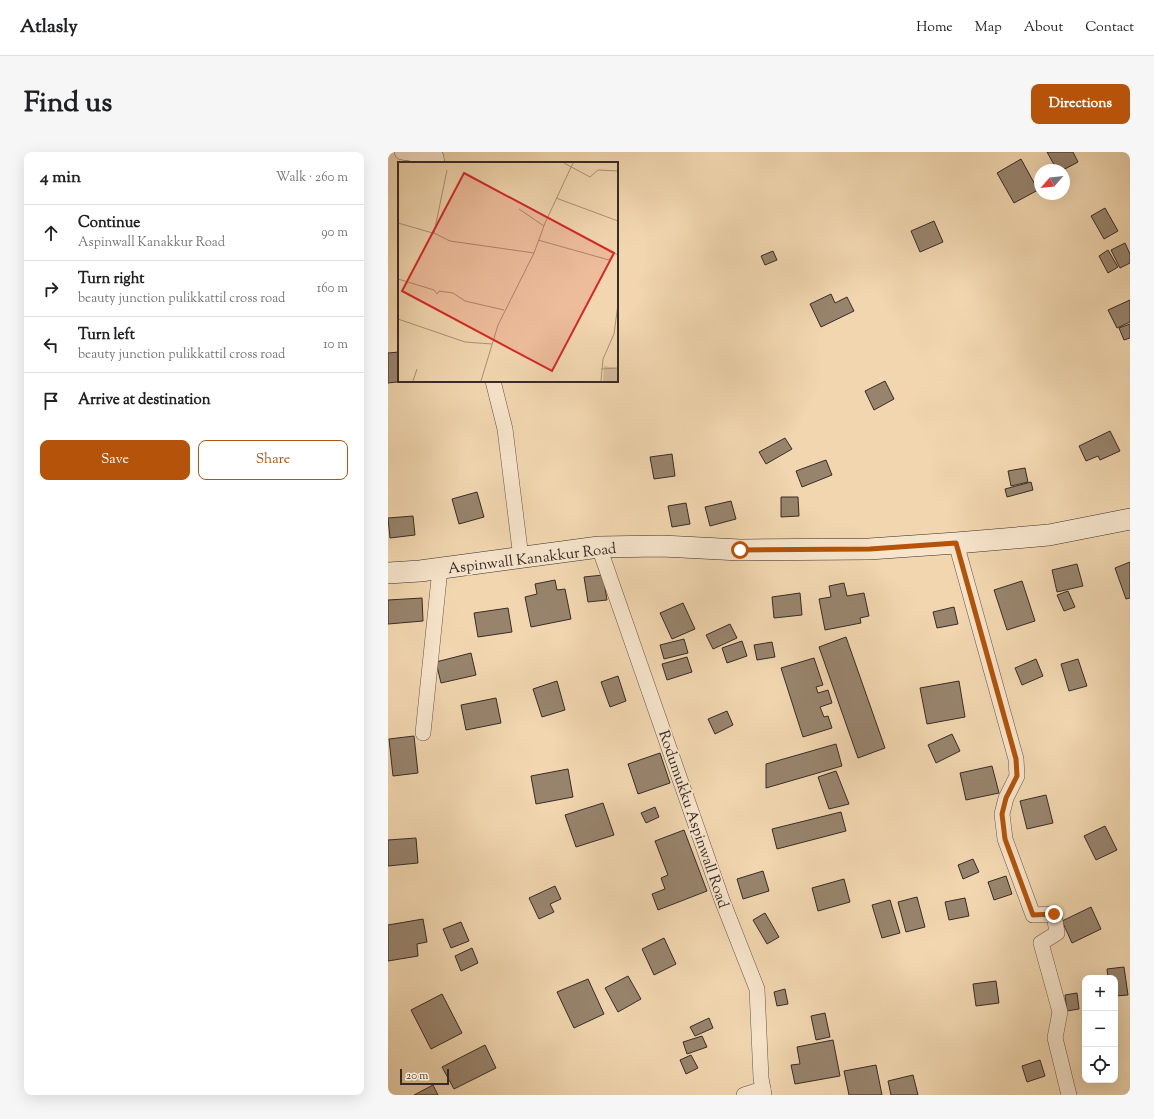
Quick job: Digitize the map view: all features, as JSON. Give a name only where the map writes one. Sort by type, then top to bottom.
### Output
[{"type":"main road","name":"Aspinwall Kanakkur Road","points":[[388,573],[440,569],[599,547],[662,546],[740,550],[862,549],[956,543],[1049,535],[1130,519]]},
{"type":"street","points":[[402,152],[436,157],[437,162]]},
{"type":"street","points":[[493,382],[505,429],[521,558]]},
{"type":"street","points":[[956,543],[1016,759],[1017,776],[1006,798],[1002,814],[1005,839],[1033,915],[1054,914],[1057,933],[1041,943],[1060,1012],[1055,1038],[1069,1095]]},
{"type":"street","name":"Rodumukku Aspinwall Road","points":[[599,547],[722,900],[757,989],[760,1078],[763,1092]]},
{"type":"street","points":[[422,733],[440,569]]},
{"type":"street","points":[[744,1095],[763,1092]]},
{"type":"building","points":[[1047,152],[1073,152],[1078,162],[1070,166],[1070,164],[1054,164]]},
{"type":"building","points":[[1021,159],[1034,183],[1034,192],[1014,203],[997,173]]},
{"type":"building","points":[[1105,208],[1118,231],[1104,239],[1091,216]]},
{"type":"building","points":[[934,221],[943,242],[920,252],[911,231]]},
{"type":"building","points":[[1125,243],[1130,254],[1130,263],[1120,268],[1111,250]]},
{"type":"building","points":[[1108,250],[1118,267],[1108,273],[1099,256]]},
{"type":"building","points":[[773,251],[777,260],[765,265],[761,256]]},
{"type":"building","points":[[831,294],[835,303],[847,297],[854,311],[821,327],[810,304]]},
{"type":"building","points":[[1130,300],[1130,322],[1117,328],[1108,310]]},
{"type":"building","points":[[1130,324],[1130,338],[1124,340],[1119,328]]},
{"type":"building","points":[[398,352],[398,382],[388,383],[388,353]]},
{"type":"building","points":[[885,381],[894,399],[874,410],[865,391]]},
{"type":"building","points":[[1110,431],[1120,451],[1100,460],[1098,456],[1086,461],[1079,446]]},
{"type":"building","points":[[785,438],[792,449],[766,464],[759,452]]},
{"type":"building","points":[[672,454],[675,476],[654,479],[650,457]]},
{"type":"building","points":[[826,460],[832,475],[802,487],[796,471]]},
{"type":"building","points":[[1025,468],[1028,482],[1011,486],[1008,471]]},
{"type":"building","points":[[1031,482],[1033,490],[1007,497],[1005,489]]},
{"type":"building","points":[[477,492],[484,517],[459,524],[452,499]]},
{"type":"building","points":[[781,497],[798,497],[799,516],[781,517]]},
{"type":"building","points":[[731,501],[736,519],[710,526],[705,507]]},
{"type":"building","points":[[686,503],[690,524],[672,527],[668,506]]},
{"type":"building","points":[[413,516],[415,535],[390,538],[388,518]]},
{"type":"building","points":[[1130,562],[1130,598],[1126,599],[1115,568]]},
{"type":"building","points":[[1077,564],[1083,586],[1057,592],[1052,570]]},
{"type":"building","points":[[603,575],[607,600],[588,602],[584,577]]},
{"type":"building","points":[[555,580],[557,590],[565,589],[571,619],[531,627],[525,597],[537,594],[535,584]]},
{"type":"building","points":[[1022,581],[1035,621],[1007,630],[994,590]]},
{"type":"building","points":[[844,583],[847,596],[864,593],[869,616],[860,618],[861,623],[825,630],[819,599],[831,597],[829,586]]},
{"type":"building","points":[[1068,591],[1075,607],[1064,611],[1057,595]]},
{"type":"building","points":[[800,593],[802,615],[774,618],[772,597]]},
{"type":"building","points":[[422,598],[423,621],[388,624],[388,600]]},
{"type":"building","points":[[683,603],[695,629],[672,639],[660,613]]},
{"type":"building","points":[[954,607],[958,624],[937,628],[933,612]]},
{"type":"building","points":[[508,608],[512,632],[478,637],[474,613]]},
{"type":"building","points":[[730,624],[737,638],[713,649],[706,635]]},
{"type":"building","points":[[846,637],[885,748],[858,758],[819,647]]},
{"type":"building","points":[[684,639],[688,653],[664,659],[660,645]]},
{"type":"building","points":[[742,641],[747,656],[727,663],[722,648]]},
{"type":"building","points":[[772,642],[775,657],[757,660],[754,645]]},
{"type":"building","points":[[471,653],[476,675],[441,683],[436,662]]},
{"type":"building","points":[[687,657],[692,672],[667,680],[662,664]]},
{"type":"building","points":[[814,658],[823,685],[816,687],[818,693],[828,690],[832,703],[820,707],[824,717],[828,716],[832,728],[803,737],[781,668]]},
{"type":"building","points":[[1036,659],[1043,676],[1022,685],[1015,668]]},
{"type":"building","points":[[1078,659],[1087,686],[1069,691],[1061,664]]},
{"type":"building","points":[[618,676],[626,701],[610,707],[601,682]]},
{"type":"building","points":[[557,681],[565,710],[542,717],[533,689]]},
{"type":"building","points":[[959,681],[965,717],[927,724],[920,688]]},
{"type":"building","points":[[496,698],[501,723],[466,730],[461,705]]},
{"type":"building","points":[[727,711],[733,725],[715,734],[708,719]]},
{"type":"building","points":[[952,734],[960,751],[936,763],[928,745]]},
{"type":"building","points":[[414,736],[418,773],[393,776],[389,739]]},
{"type":"building","points":[[836,744],[842,766],[766,788],[766,764]]},
{"type":"building","points":[[660,753],[670,783],[638,794],[628,764]]},
{"type":"building","points":[[992,766],[999,793],[966,800],[960,773]]},
{"type":"building","points":[[568,769],[573,797],[536,804],[531,776]]},
{"type":"building","points":[[836,771],[849,804],[829,809],[818,777]]},
{"type":"building","points":[[1046,795],[1053,823],[1027,829],[1020,801]]},
{"type":"building","points":[[603,803],[614,835],[576,847],[565,815]]},
{"type":"building","points":[[655,807],[659,817],[646,823],[641,813]]},
{"type":"building","points":[[841,812],[846,831],[777,849],[772,829]]},
{"type":"building","points":[[1105,826],[1117,850],[1096,860],[1084,836]]},
{"type":"building","points":[[684,830],[707,891],[658,910],[652,894],[665,889],[661,878],[668,875],[655,841]]},
{"type":"building","points":[[416,838],[418,863],[388,866],[388,840]]},
{"type":"building","points":[[973,859],[979,872],[963,879],[958,865]]},
{"type":"building","points":[[763,871],[769,891],[743,899],[737,879]]},
{"type":"building","points":[[1006,876],[1012,894],[994,900],[988,882]]},
{"type":"building","points":[[844,879],[850,902],[818,911],[812,888]]},
{"type":"building","points":[[555,886],[561,899],[550,904],[554,912],[539,919],[529,898]]},
{"type":"building","points":[[917,897],[925,927],[906,932],[898,902]]},
{"type":"building","points":[[965,898],[969,916],[949,920],[945,902]]},
{"type":"building","points":[[890,900],[900,933],[882,938],[872,905]]},
{"type":"building","points":[[1091,907],[1101,929],[1072,943],[1062,921]]},
{"type":"building","points":[[765,913],[779,937],[767,944],[753,920]]},
{"type":"building","points":[[423,919],[427,942],[417,944],[418,956],[388,961],[388,925]]},
{"type":"building","points":[[461,922],[469,941],[451,948],[443,929]]},
{"type":"building","points":[[664,938],[676,964],[654,975],[642,949]]},
{"type":"building","points":[[472,948],[478,963],[461,971],[455,956]]},
{"type":"building","points":[[1124,967],[1128,995],[1118,996],[1118,975],[1108,975],[1107,969]]},
{"type":"building","points":[[628,976],[641,999],[618,1012],[605,988]]},
{"type":"building","points":[[588,979],[604,1014],[574,1028],[557,992]]},
{"type":"building","points":[[996,981],[999,1003],[976,1006],[973,984]]},
{"type":"building","points":[[785,989],[788,1004],[777,1006],[774,992]]},
{"type":"building","points":[[1077,993],[1079,1009],[1067,1011],[1065,995]]},
{"type":"building","points":[[442,994],[462,1033],[431,1049],[411,1010]]},
{"type":"building","points":[[825,1013],[830,1037],[816,1040],[811,1016]]},
{"type":"building","points":[[709,1018],[713,1028],[695,1036],[690,1027]]},
{"type":"building","points":[[702,1036],[707,1047],[687,1054],[683,1042]]},
{"type":"building","points":[[833,1040],[840,1076],[795,1084],[791,1065],[800,1064],[797,1047]]},
{"type":"building","points":[[485,1045],[496,1068],[454,1089],[442,1067]]},
{"type":"building","points":[[691,1055],[698,1068],[686,1074],[680,1060]]},
{"type":"building","points":[[1040,1060],[1045,1076],[1027,1082],[1022,1066]]},
{"type":"building","points":[[876,1065],[882,1095],[849,1095],[844,1071]]},
{"type":"building","points":[[913,1075],[918,1095],[891,1095],[888,1081]]},
{"type":"building","points":[[433,1085],[438,1095],[414,1095]]},
{"type":"route","points":[[740,550],[870,549],[956,543],[1016,759],[1017,776],[1006,798],[1002,814],[1005,839],[1033,915],[1054,914]]}]
